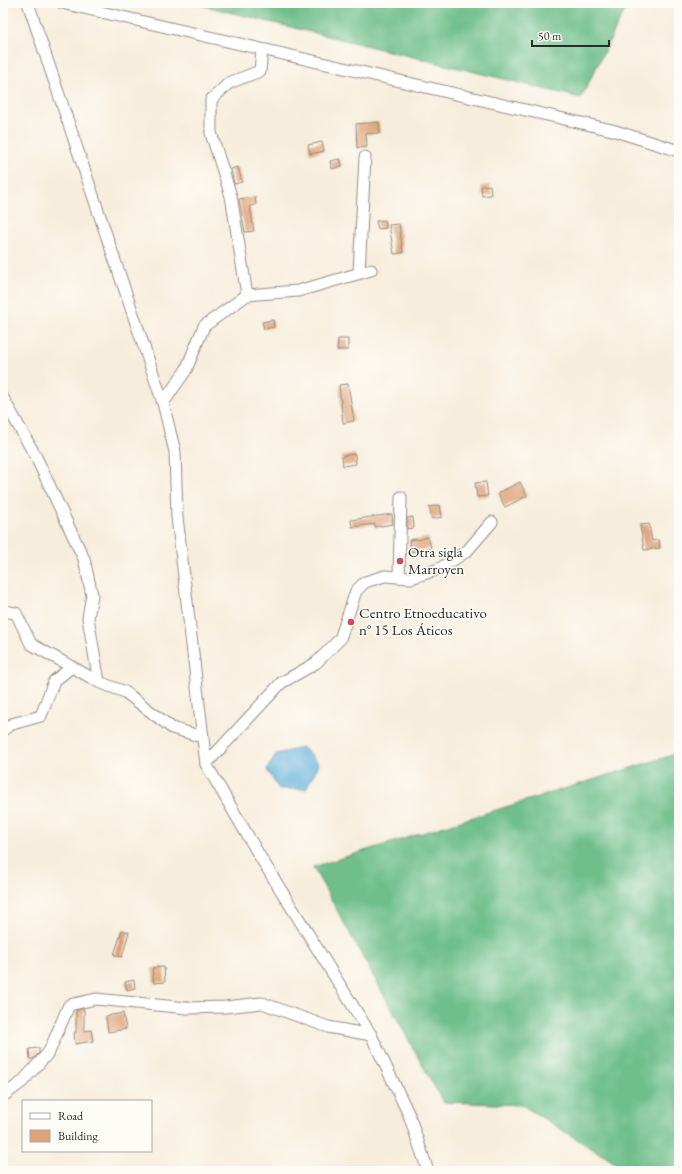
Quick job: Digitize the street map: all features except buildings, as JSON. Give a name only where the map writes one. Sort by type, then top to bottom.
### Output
[{"type":"street","points":[[28,3],[163,403],[175,452],[177,516],[206,764],[259,855],[371,1035],[409,1115],[428,1171]]},
{"type":"street","points":[[62,3],[612,130],[679,151]]},
{"type":"street","points":[[247,295],[231,196],[211,133],[210,100],[229,83],[260,71],[262,50]]},
{"type":"street","points":[[359,273],[365,157]]},
{"type":"street","points":[[163,403],[186,370],[204,326],[247,295],[298,291],[371,270]]},
{"type":"street","points":[[3,398],[36,457],[84,559],[92,595],[88,618],[99,682]]},
{"type":"street","points":[[399,577],[400,497]]},
{"type":"street","points":[[206,764],[281,683],[316,663],[340,640],[356,592],[365,582],[385,576],[411,578],[439,569],[467,551],[492,522]]},
{"type":"street","points":[[3,611],[16,613],[31,644],[99,682],[125,692],[172,728],[202,737]]},
{"type":"street","points":[[3,730],[12,724],[41,716],[54,681],[72,667]]},
{"type":"street","points":[[3,1096],[22,1082],[49,1052],[69,1005],[96,999],[188,1008],[225,1007],[262,1003],[328,1027],[371,1035]]},
{"type":"green space","points":[[192,3],[643,3],[624,12],[581,98]]},
{"type":"green space","points":[[679,753],[679,1171],[628,1171],[522,1105],[443,1102],[313,867]]},
{"type":"water","points":[[303,747],[319,764],[306,789],[279,789],[267,770],[276,754]]},
{"type":"place","name":"Otra sigla Marroyen","points":[[400,561]]},
{"type":"place","name":"Centro Etnoeducativo n° 15 Los Áticos","points":[[351,622]]}]
